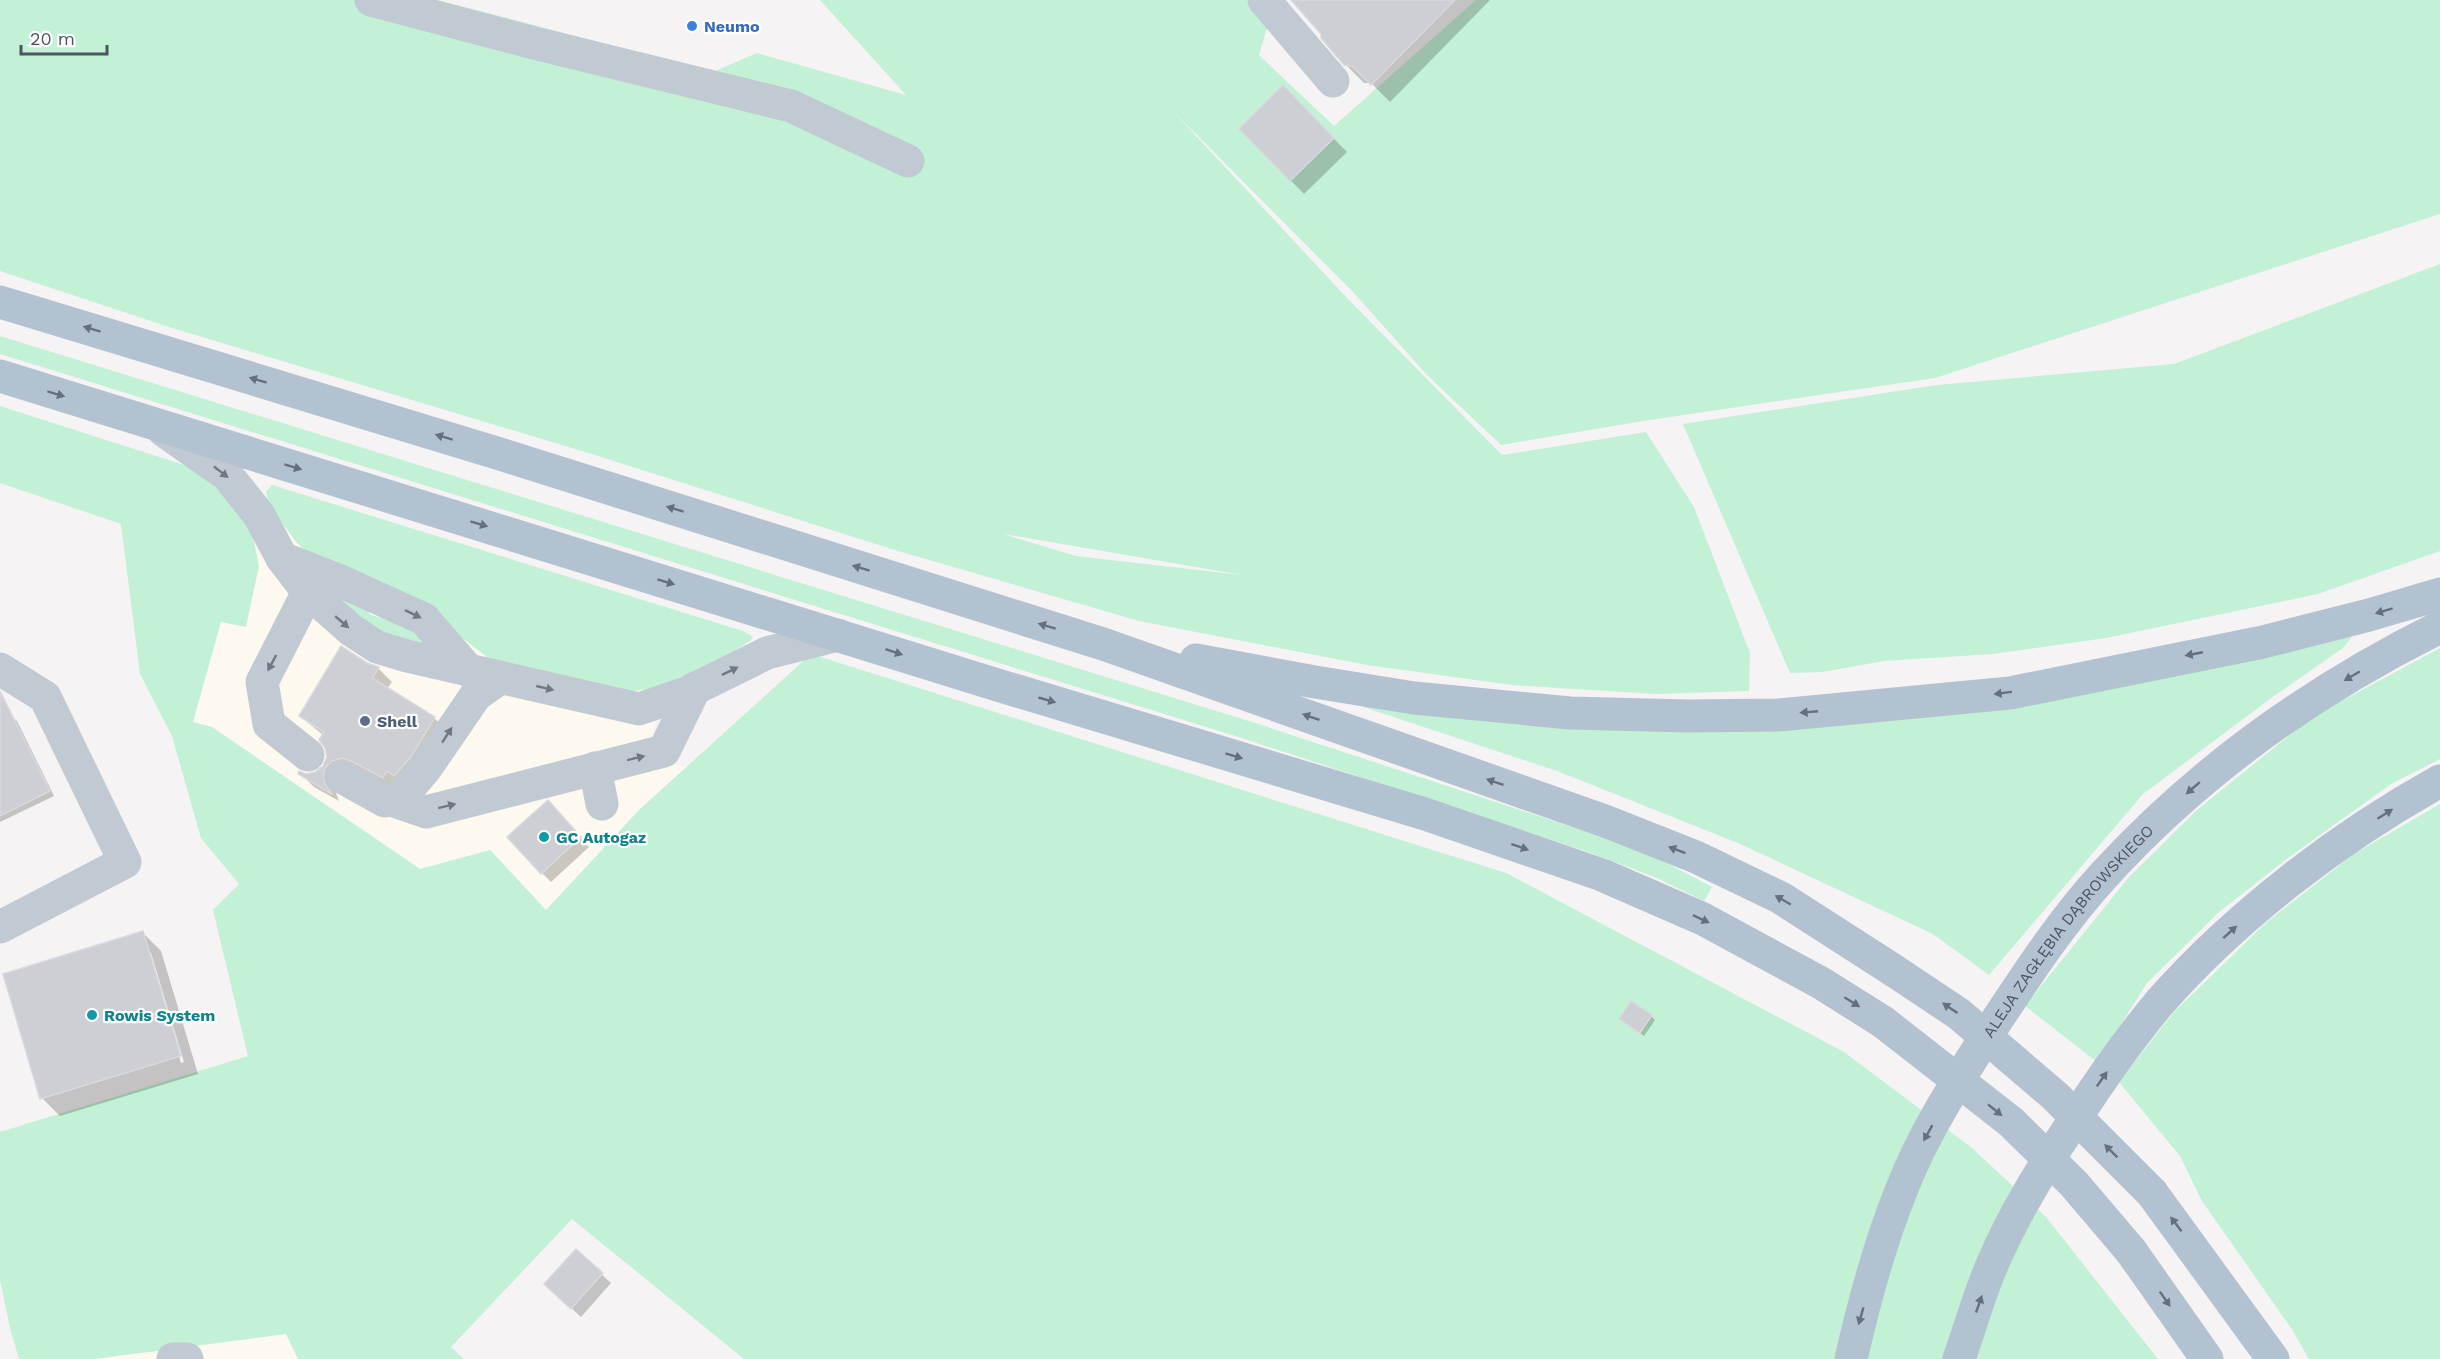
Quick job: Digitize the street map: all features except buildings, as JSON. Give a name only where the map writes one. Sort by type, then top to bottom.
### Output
[{"type":"main road","points":[[0,302],[489,451],[1103,644],[1605,821],[1696,857],[1781,898],[1893,970],[1959,1014],[2055,1096],[2152,1193],[2273,1359]]},
{"type":"main road","points":[[0,376],[991,683],[1425,814],[1602,875],[1703,919],[1821,982],[1883,1022],[2011,1122],[2074,1184],[2131,1251],[2207,1359]]},
{"type":"main road","points":[[1103,644],[1414,698],[1570,712],[1688,716],[1779,715],[2010,693],[2263,642],[2440,594]]},
{"type":"main road","name":"ALEJA ZAGŁĘBIA DĄBROWSKIEGO","points":[[1851,1359],[1878,1258],[1901,1190],[1923,1142],[1957,1082],[2026,976],[2074,910],[2142,836],[2196,785],[2303,705],[2440,627]]},
{"type":"main road","points":[[1959,1359],[1992,1265],[2018,1211],[2049,1157],[2093,1092],[2128,1042],[2161,1002],[2229,932],[2260,906],[2367,825],[2440,781]]},
{"type":"lane","points":[[371,0],[791,106],[908,161]]},
{"type":"lane","points":[[1264,0],[1333,81]]},
{"type":"lane","points":[[157,425],[227,475],[259,515],[282,558],[308,592],[351,630],[377,647],[639,709],[695,688],[767,653],[838,635]]},
{"type":"lane","points":[[282,558],[360,589],[424,619],[484,674]]},
{"type":"lane","points":[[308,592],[262,682],[269,724],[308,755]]},
{"type":"lane","points":[[0,669],[45,697],[125,862],[0,927]]},
{"type":"lane","points":[[342,777],[385,801],[402,796],[426,768],[476,695],[484,674]]},
{"type":"lane","points":[[392,800],[426,812],[664,751],[695,688]]},
{"type":"lane","points":[[595,768],[602,804]]},
{"type":"lane","points":[[173,1359],[188,1359]]},
{"type":"shaded area","points":[[290,531],[664,639],[650,758],[688,767],[639,810],[546,910],[491,850],[420,869],[212,727],[193,722],[221,622],[246,626],[253,536]]},
{"type":"shaded area","points":[[286,1334],[298,1359],[95,1359]]},
{"type":"green space","points":[[0,0],[438,0],[713,72],[757,53],[906,95],[820,0],[1247,0],[1268,25],[1259,55],[1334,126],[1476,0],[2440,0],[2440,214],[1935,378],[1643,421],[1501,445],[1426,374],[1354,293],[1173,111],[1346,297],[1502,455],[1646,432],[1694,507],[1750,653],[1749,691],[1655,694],[1512,685],[1367,665],[1139,621],[898,551],[585,452],[169,327],[0,271]],"holes":[[[1003,534],[1242,575],[1076,556]]]},
{"type":"green space","points":[[2440,264],[2440,551],[2318,594],[2106,638],[1993,654],[1884,661],[1823,672],[1790,673],[1683,424],[1937,385],[2174,364]]},
{"type":"green space","points":[[0,336],[1252,722],[1642,850],[1712,887],[1704,901],[1657,878],[1591,853],[1245,739],[0,354]]},
{"type":"green space","points":[[0,406],[197,469],[225,489],[253,536],[259,566],[246,627],[221,622],[193,722],[212,727],[420,869],[490,850],[546,910],[639,810],[811,654],[1506,873],[1844,1052],[1972,1148],[2046,1217],[2158,1359],[744,1359],[572,1219],[451,1347],[464,1359],[298,1359],[286,1334],[95,1359],[19,1359],[0,1280],[0,1132],[248,1056],[213,910],[239,884],[201,838],[172,736],[140,674],[121,524],[0,483]]},
{"type":"green space","points":[[272,485],[743,631],[753,637],[750,641],[691,675],[660,686],[625,692],[491,660],[428,612],[313,558],[296,542],[268,500],[266,492]]},
{"type":"green space","points":[[331,593],[374,603],[369,614],[381,618],[386,610],[423,628],[425,644],[377,634]]},
{"type":"green space","points":[[2351,634],[2351,638],[2343,648],[2274,696],[2143,794],[1989,975],[1933,934],[1738,843],[1557,771],[1318,692],[1819,726]]},
{"type":"green space","points":[[2440,648],[2440,759],[2391,784],[2288,858],[2219,912],[2147,983],[2097,1062],[2025,1006],[2129,877],[2197,810],[2312,717]]},
{"type":"green space","points":[[2440,804],[2440,1359],[2309,1359],[2293,1331],[2202,1201],[2180,1156],[2119,1082],[2174,1012],[2268,921],[2354,854]]},
{"type":"place","name":"Neumo","points":[[692,26]]},
{"type":"place","name":"Shell","points":[[365,721]]},
{"type":"place","name":"GC Autogaz","points":[[544,837]]},
{"type":"place","name":"Rowis System","points":[[92,1015]]}]
